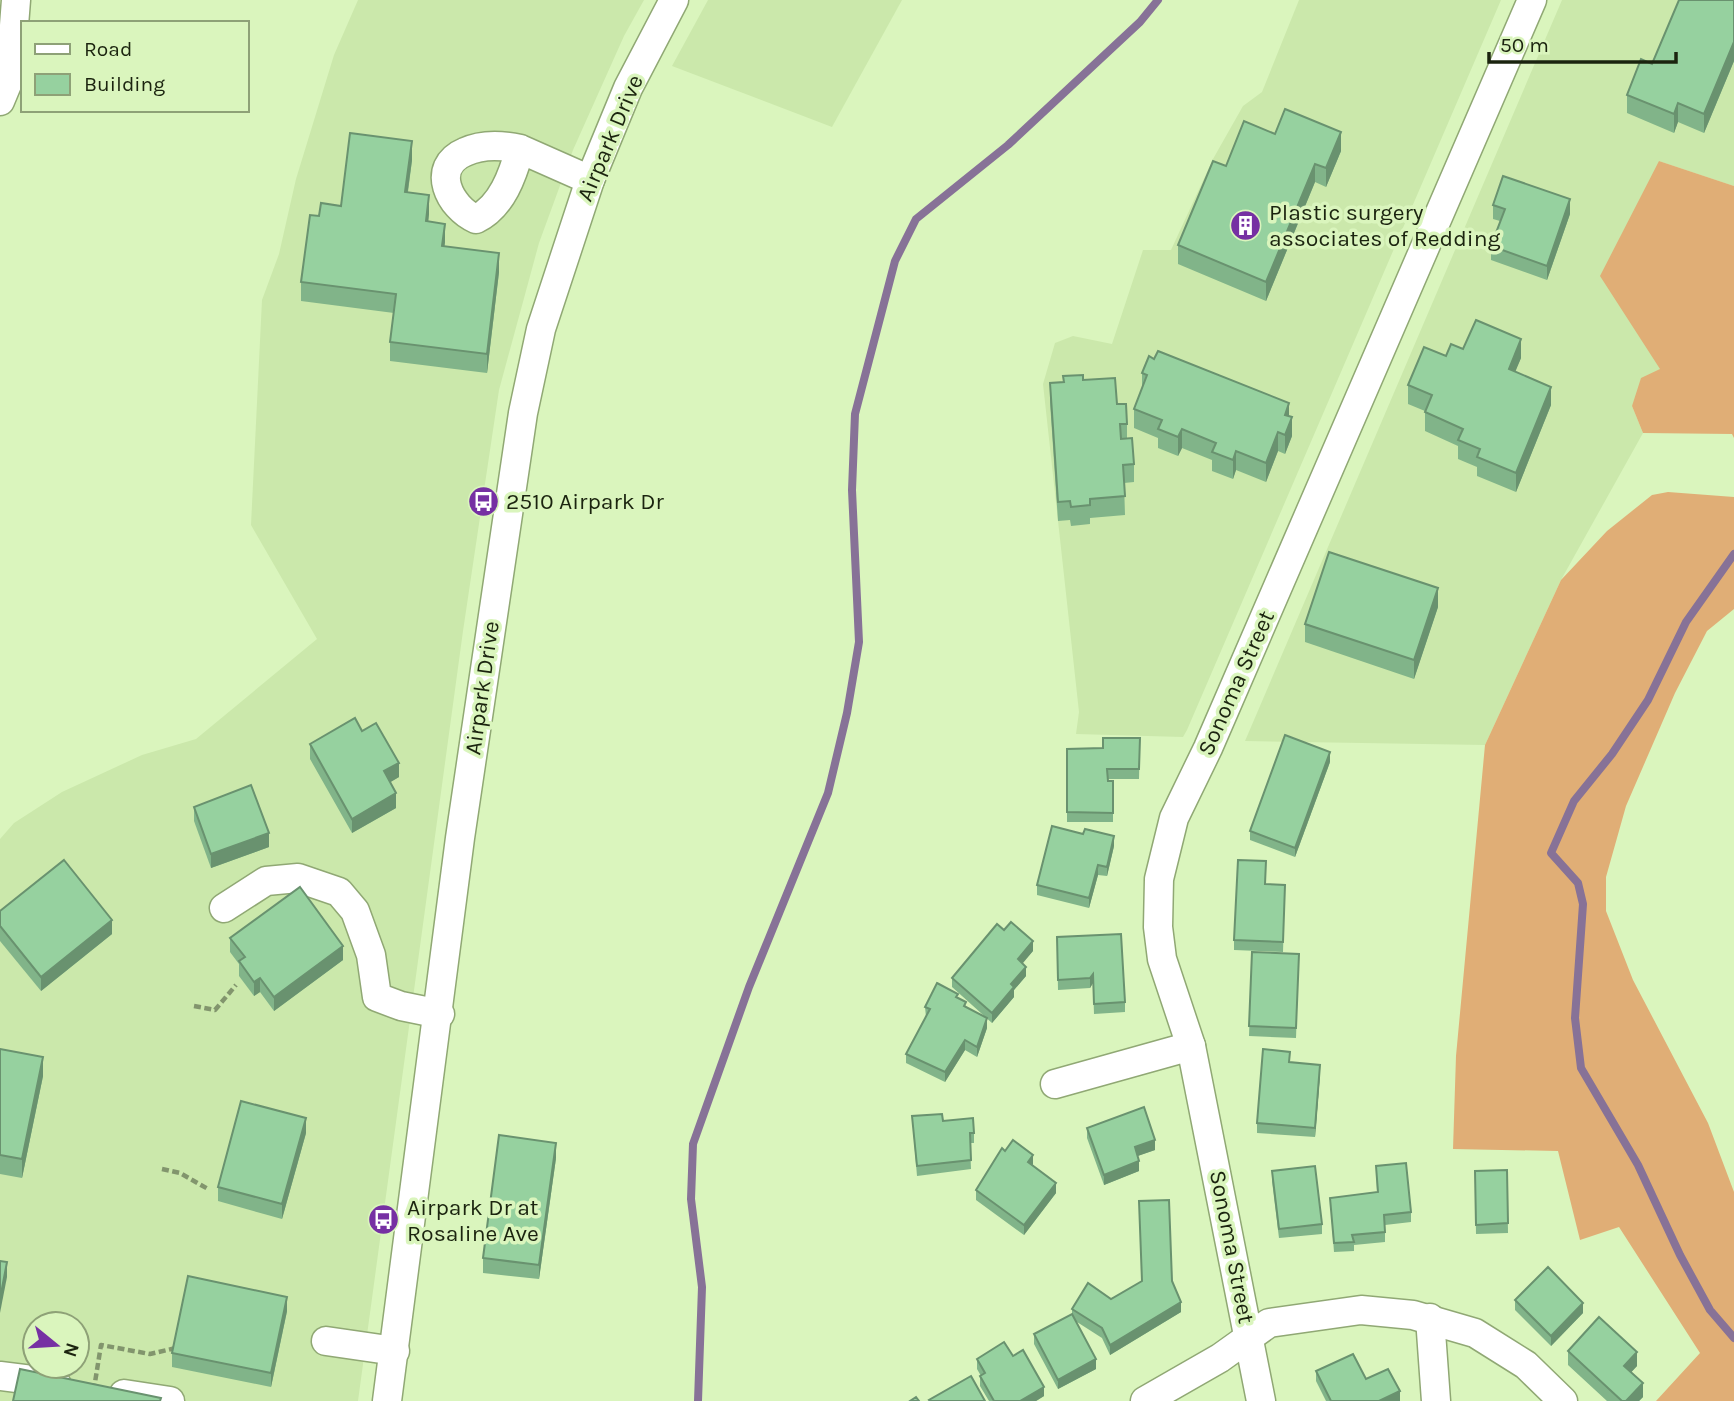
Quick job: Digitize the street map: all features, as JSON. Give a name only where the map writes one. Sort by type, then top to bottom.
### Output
[{"type":"street","points":[[0,101],[10,77],[16,0]]},
{"type":"street","name":"Airpark Drive","points":[[387,1401],[440,1014],[460,838],[523,413],[541,329],[590,180],[628,88],[674,0]]},
{"type":"street","name":"Sonoma Street","points":[[1262,1401],[1191,1046],[1168,981],[1158,928],[1159,880],[1174,818],[1213,737],[1532,0]]},
{"type":"street","points":[[520,149],[590,180]]},
{"type":"street","points":[[224,908],[266,881],[298,878],[340,892],[355,911],[371,955],[377,997],[401,1006],[440,1014]]},
{"type":"street","points":[[1055,1084],[1191,1046]]},
{"type":"street","points":[[1144,1401],[1220,1358],[1269,1324],[1345,1312],[1395,1312],[1430,1318],[1466,1329],[1494,1342],[1526,1365],[1563,1401]]},
{"type":"street","points":[[1430,1318],[1436,1401]]},
{"type":"street","points":[[326,1341],[395,1351]]},
{"type":"street","points":[[0,1376],[88,1392],[170,1401]]},
{"type":"path","points":[[194,1006],[215,1010],[236,985]]},
{"type":"path","points":[[162,1169],[180,1173],[208,1189]]},
{"type":"path","points":[[88,1392],[101,1345],[150,1354],[176,1348]]},
{"type":"shaded area","points":[[358,0],[644,0],[624,36],[573,150],[539,243],[499,390],[463,631],[358,1401],[0,1401],[0,839],[14,823],[62,792],[142,755],[196,739],[317,639],[251,525],[262,300],[279,254],[296,179],[334,55]]},
{"type":"shaded area","points":[[708,0],[902,0],[832,127],[672,66]]},
{"type":"shaded area","points":[[1299,0],[1501,0],[1183,737],[1076,734],[1079,712],[1043,384],[1055,343],[1073,336],[1112,344],[1143,250],[1171,250],[1213,159],[1243,106],[1262,92]]},
{"type":"shaded area","points":[[1562,0],[1734,0],[1734,186],[1659,161],[1660,370],[1632,406],[1643,433],[1561,580],[1485,745],[1245,741]]},
{"type":"shaded area","points":[[1659,161],[1734,186],[1734,438],[1732,434],[1643,433],[1632,406],[1641,378],[1660,369],[1600,276]]},
{"type":"shaded area","points":[[1668,492],[1734,497],[1734,609],[1707,631],[1675,693],[1626,806],[1606,877],[1606,911],[1633,980],[1708,1123],[1734,1192],[1734,1401],[1656,1401],[1700,1353],[1619,1227],[1580,1240],[1558,1151],[1453,1149],[1456,1056],[1485,745],[1561,580],[1607,531],[1652,495]]},
{"type":"building","points":[[1679,0],[1734,0],[1734,42],[1704,114],[1678,103],[1674,114],[1627,95],[1641,59],[1652,64]]},
{"type":"building","name":"Plastic surgery associates of Redding","points":[[1285,109],[1341,132],[1326,168],[1315,164],[1266,282],[1178,245],[1213,161],[1226,166],[1244,121],[1275,134]]},
{"type":"building","points":[[350,133],[412,141],[405,192],[429,195],[426,221],[445,224],[442,246],[499,253],[487,354],[390,342],[396,294],[301,282],[310,215],[319,216],[321,203],[341,206]]},
{"type":"building","points":[[1503,176],[1570,199],[1547,266],[1491,246],[1505,209],[1493,205]]},
{"type":"building","points":[[1476,320],[1521,339],[1509,369],[1551,387],[1516,473],[1477,457],[1480,449],[1458,440],[1463,429],[1425,412],[1432,395],[1408,385],[1424,347],[1446,356],[1451,344],[1463,349]]},
{"type":"building","points":[[1158,351],[1289,403],[1285,415],[1292,417],[1285,435],[1278,432],[1266,463],[1236,451],[1233,460],[1212,452],[1216,443],[1182,429],[1178,437],[1158,429],[1162,420],[1134,409],[1147,375],[1142,373],[1149,356],[1154,359]]},
{"type":"building","points":[[1083,375],[1083,380],[1115,378],[1117,404],[1126,404],[1127,424],[1120,424],[1121,439],[1132,438],[1134,464],[1123,465],[1125,496],[1090,499],[1090,505],[1071,507],[1070,501],[1058,502],[1050,383],[1064,382],[1063,376]]},
{"type":"building","points":[[1329,552],[1438,588],[1414,660],[1305,624]]},
{"type":"building","points":[[355,718],[362,731],[376,723],[399,763],[384,771],[396,793],[352,819],[310,744]]},
{"type":"building","points":[[1285,735],[1330,752],[1295,848],[1250,831]]},
{"type":"building","points":[[1103,738],[1140,738],[1139,769],[1107,769],[1108,781],[1113,781],[1113,813],[1067,812],[1067,749],[1103,748]]},
{"type":"building","points":[[251,785],[269,833],[211,854],[194,807]]},
{"type":"building","points":[[1052,826],[1083,834],[1085,829],[1114,836],[1107,867],[1098,865],[1089,898],[1037,885]]},
{"type":"building","points":[[64,860],[112,920],[41,977],[0,926],[0,911]]},
{"type":"building","points":[[1238,860],[1266,861],[1265,884],[1285,885],[1283,942],[1234,940]]},
{"type":"building","points":[[300,887],[343,946],[274,997],[260,978],[254,982],[239,961],[245,957],[230,938]]},
{"type":"building","points":[[1011,922],[1033,941],[1018,959],[1026,967],[1011,984],[1014,987],[992,1013],[952,978],[997,924],[1004,930]]},
{"type":"building","points":[[1121,934],[1125,1002],[1094,1004],[1093,974],[1090,978],[1058,980],[1057,937]]},
{"type":"building","points":[[1252,952],[1299,954],[1296,1028],[1249,1026]]},
{"type":"building","points":[[937,983],[958,994],[956,997],[966,1002],[964,1006],[987,1018],[977,1047],[965,1040],[945,1072],[906,1054],[930,1009],[925,1007]]},
{"type":"building","points":[[0,1049],[43,1057],[22,1159],[0,1155]]},
{"type":"building","points":[[1263,1049],[1290,1052],[1289,1062],[1320,1065],[1315,1128],[1257,1123]]},
{"type":"building","points":[[241,1101],[306,1118],[282,1204],[218,1187]]},
{"type":"building","points":[[1144,1107],[1155,1140],[1135,1147],[1139,1161],[1104,1175],[1087,1128]]},
{"type":"building","points":[[942,1114],[943,1121],[973,1118],[974,1133],[970,1133],[971,1160],[917,1166],[912,1116]]},
{"type":"building","points":[[499,1135],[556,1143],[539,1265],[483,1258]]},
{"type":"building","points":[[1013,1140],[1033,1155],[1028,1162],[1056,1183],[1024,1225],[976,1190],[1002,1148],[1005,1151]]},
{"type":"building","points":[[1406,1163],[1411,1212],[1384,1215],[1385,1232],[1352,1235],[1354,1242],[1334,1243],[1330,1198],[1378,1192],[1376,1166]]},
{"type":"building","points":[[1315,1166],[1322,1224],[1279,1229],[1272,1171]]},
{"type":"building","points":[[1507,1170],[1508,1223],[1476,1225],[1475,1171]]},
{"type":"building","points":[[1169,1200],[1172,1281],[1181,1302],[1110,1345],[1102,1328],[1072,1309],[1088,1283],[1111,1299],[1142,1281],[1139,1201]]},
{"type":"building","points":[[0,1261],[7,1262],[0,1299]]},
{"type":"building","points":[[1548,1267],[1583,1303],[1551,1336],[1515,1300]]},
{"type":"building","points":[[188,1276],[287,1297],[271,1373],[172,1353]]},
{"type":"building","points":[[1072,1314],[1096,1359],[1058,1380],[1034,1334]]},
{"type":"building","points":[[1599,1317],[1637,1352],[1624,1366],[1643,1383],[1626,1401],[1622,1401],[1568,1351]]},
{"type":"building","points":[[1004,1342],[1013,1356],[1023,1350],[1044,1387],[1020,1401],[994,1401],[980,1376],[985,1373],[977,1359]]},
{"type":"building","points":[[1353,1354],[1366,1379],[1388,1369],[1400,1391],[1379,1401],[1331,1401],[1316,1371]]},
{"type":"building","points":[[20,1369],[21,1380],[73,1380],[161,1398],[160,1401],[13,1401]]},
{"type":"building","points":[[971,1376],[985,1401],[929,1400]]},
{"type":"waterway","points":[[698,1401],[702,1287],[691,1199],[693,1144],[749,987],[828,793],[847,713],[859,642],[852,490],[855,414],[895,261],[916,219],[1008,145],[1140,22],[1158,0]]},
{"type":"waterway","points":[[1734,554],[1686,622],[1648,700],[1612,754],[1574,801],[1551,853],[1578,883],[1583,904],[1575,1018],[1581,1068],[1638,1165],[1680,1255],[1710,1310],[1734,1338]]},
{"type":"place","name":"Plastic surgery associates of Redding","points":[[1246,225]]},
{"type":"place","name":"2510 Airpark Dr","points":[[483,501]]},
{"type":"place","name":"Airpark Dr at Rosaline Ave","points":[[384,1220]]}]
